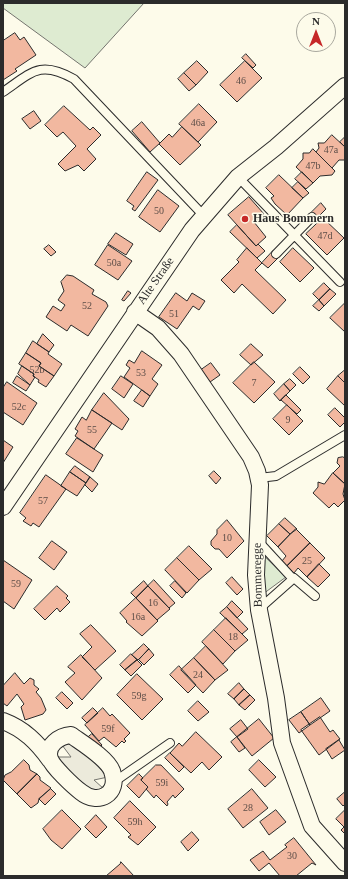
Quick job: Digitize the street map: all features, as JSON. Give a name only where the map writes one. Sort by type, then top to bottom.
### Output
[{"type":"street","name":"Alte Straße","points":[[3,507],[192,230],[238,177],[276,147],[345,86]]},
{"type":"street","name":"Bommeregge","points":[[135,312],[158,328],[181,354],[251,457],[259,478],[260,509],[256,575],[259,610],[276,698],[282,743],[312,826],[345,863]]},
{"type":"street","points":[[3,720],[16,725],[31,736],[50,760],[68,780],[88,797],[98,799],[106,796],[111,791],[113,782],[112,771],[106,763],[71,735],[62,736],[56,740],[49,754],[50,760]]},
{"type":"lane","points":[[3,92],[39,69],[57,71],[74,79],[204,216]]},
{"type":"lane","points":[[238,177],[340,282]]},
{"type":"lane","points":[[276,254],[312,217]]},
{"type":"lane","points":[[259,478],[276,476],[345,435]]},
{"type":"lane","points":[[257,541],[293,579],[294,578],[315,596]]},
{"type":"lane","points":[[259,610],[293,579]]},
{"type":"lane","points":[[113,782],[170,743]]},
{"type":"green space","points":[[3,3],[144,3],[85,68],[3,8]]},
{"type":"green space","points":[[260,552],[286,577],[263,594]]},
{"type":"shaded area","points":[[77,744],[108,777],[94,780],[104,789],[86,791],[57,757],[71,757],[62,745]]},
{"type":"building","points":[[15,33],[20,40],[24,37],[36,55],[15,69],[17,71],[3,80],[3,41]]},
{"type":"building","points":[[246,54],[256,65],[253,68],[242,58]]},
{"type":"building","points":[[197,61],[208,72],[196,85],[184,73]]},
{"type":"building","points":[[245,61],[262,78],[237,102],[220,85]]},
{"type":"building","points":[[184,73],[196,85],[189,91],[178,79]]},
{"type":"building","points":[[199,104],[217,122],[198,142],[179,124]]},
{"type":"building","points":[[64,106],[90,130],[93,127],[101,135],[87,149],[96,159],[84,171],[78,165],[65,171],[58,164],[76,146],[63,132],[57,137],[45,125]]},
{"type":"building","points":[[34,111],[41,121],[30,129],[22,119]]},
{"type":"building","points":[[142,122],[160,143],[150,152],[132,131]]},
{"type":"building","points":[[182,127],[201,145],[180,165],[159,144],[169,134],[172,137]]},
{"type":"building","points":[[332,135],[345,147],[345,160],[339,160],[332,168],[316,152],[319,148],[318,143],[324,143]]},
{"type":"building","points":[[345,137],[345,147],[340,142]]},
{"type":"building","points":[[313,149],[335,171],[332,175],[320,176],[313,183],[296,167],[303,159],[303,153],[309,153]]},
{"type":"building","points":[[147,172],[158,180],[135,211],[132,209],[134,206],[127,201]]},
{"type":"building","points":[[302,172],[313,183],[306,189],[295,179]]},
{"type":"building","points":[[279,175],[303,198],[287,215],[275,204],[271,198],[274,196],[266,188]]},
{"type":"building","points":[[298,182],[309,193],[303,198],[292,188]]},
{"type":"building","points":[[158,190],[179,206],[160,232],[139,217]]},
{"type":"building","name":"Haus Bommern","points":[[249,197],[264,214],[254,222],[266,237],[256,246],[228,215]]},
{"type":"building","points":[[321,203],[326,209],[315,220],[310,214]]},
{"type":"building","points":[[323,218],[344,238],[327,255],[306,234]]},
{"type":"building","points":[[237,225],[256,246],[258,244],[265,251],[257,258],[230,232]]},
{"type":"building","points":[[116,233],[133,244],[126,255],[108,244]]},
{"type":"building","points":[[49,245],[56,252],[51,256],[44,249]]},
{"type":"building","points":[[108,245],[132,261],[118,280],[95,265]]},
{"type":"building","points":[[247,248],[262,263],[255,270],[286,300],[273,314],[242,284],[234,293],[221,280],[239,262],[237,260]]},
{"type":"building","points":[[293,248],[314,268],[300,282],[280,262]]},
{"type":"building","points":[[273,251],[279,257],[268,268],[262,263]]},
{"type":"building","points":[[67,275],[73,276],[94,290],[92,294],[106,302],[108,306],[88,336],[71,325],[67,331],[46,317],[53,306],[61,311],[65,305],[58,300],[64,291],[61,282]]},
{"type":"building","points":[[324,283],[330,289],[319,300],[313,294]]},
{"type":"building","points":[[330,289],[336,294],[324,306],[319,300]]},
{"type":"building","points":[[128,291],[131,293],[124,301],[122,300]]},
{"type":"building","points":[[176,293],[187,301],[192,293],[205,301],[199,310],[193,306],[177,329],[159,317]]},
{"type":"building","points":[[319,300],[324,306],[319,311],[313,306]]},
{"type":"building","points":[[345,303],[345,332],[330,318]]},
{"type":"building","points":[[43,334],[54,345],[49,352],[37,344]]},
{"type":"building","points":[[33,341],[49,352],[48,354],[62,364],[54,376],[39,366],[41,363],[26,353]]},
{"type":"building","points":[[251,344],[263,355],[251,365],[240,355]]},
{"type":"building","points":[[142,351],[162,365],[152,379],[158,384],[150,396],[124,377],[130,368],[126,365],[129,360],[134,363]]},
{"type":"building","points":[[26,353],[41,363],[39,366],[54,376],[46,387],[38,382],[39,380],[33,376],[34,374],[19,364]]},
{"type":"building","points":[[254,362],[275,382],[254,403],[233,383]]},
{"type":"building","points":[[211,363],[220,375],[210,382],[201,370]]},
{"type":"building","points":[[22,366],[34,374],[33,376],[35,377],[30,385],[18,374]]},
{"type":"building","points":[[300,367],[310,377],[303,384],[293,374]]},
{"type":"building","points":[[345,370],[345,383],[338,376]]},
{"type":"building","points":[[17,376],[30,385],[26,391],[13,383]]},
{"type":"building","points":[[121,376],[133,384],[124,398],[112,389]]},
{"type":"building","points":[[338,376],[345,383],[345,406],[327,389]]},
{"type":"building","points":[[290,379],[296,385],[290,391],[284,384]]},
{"type":"building","points":[[7,382],[37,403],[23,425],[3,412],[3,388]]},
{"type":"building","points":[[284,384],[290,391],[280,401],[274,394]]},
{"type":"building","points":[[142,390],[150,396],[143,407],[134,401]]},
{"type":"building","points":[[104,393],[129,419],[122,430],[92,410]]},
{"type":"building","points":[[286,395],[301,410],[297,414],[281,400]]},
{"type":"building","points":[[287,405],[303,421],[289,435],[273,419]]},
{"type":"building","points":[[335,408],[345,418],[345,422],[340,427],[328,415]]},
{"type":"building","points":[[92,410],[112,423],[94,449],[75,436],[78,431],[75,429],[82,417],[86,420]]},
{"type":"building","points":[[77,438],[103,455],[93,472],[66,454]]},
{"type":"building","points":[[3,440],[13,447],[3,463]]},
{"type":"building","points":[[338,458],[345,458],[345,484],[333,473],[340,466],[337,463]]},
{"type":"building","points":[[75,466],[90,477],[86,483],[70,472]]},
{"type":"building","points":[[214,471],[221,478],[216,484],[209,476]]},
{"type":"building","points":[[70,472],[86,483],[77,496],[61,486]]},
{"type":"building","points":[[333,473],[345,484],[343,494],[345,500],[338,507],[334,503],[329,508],[313,493],[318,487],[318,482],[324,484]]},
{"type":"building","points":[[46,475],[66,489],[39,527],[33,523],[31,526],[23,521],[26,518],[20,513]]},
{"type":"building","points":[[90,477],[98,484],[92,492],[85,485]]},
{"type":"building","points":[[285,518],[297,529],[290,534],[279,524]]},
{"type":"building","points":[[227,520],[244,541],[227,558],[219,549],[215,549],[211,545],[211,541],[217,534],[217,530]]},
{"type":"building","points":[[279,524],[290,534],[278,547],[267,536]]},
{"type":"building","points":[[296,529],[310,543],[287,566],[282,561],[286,556],[278,547]]},
{"type":"building","points":[[52,541],[67,552],[54,570],[39,558]]},
{"type":"building","points":[[310,543],[325,558],[307,577],[298,568],[294,573],[287,566]]},
{"type":"building","points":[[189,546],[212,569],[199,580],[177,558]]},
{"type":"building","points":[[177,558],[199,580],[187,593],[165,570]]},
{"type":"building","points":[[3,560],[32,580],[14,609],[3,601]]},
{"type":"building","points":[[319,564],[330,575],[318,587],[307,577]]},
{"type":"building","points":[[232,577],[243,589],[237,595],[226,583]]},
{"type":"building","points":[[154,580],[175,603],[169,608],[148,586]]},
{"type":"building","points":[[144,581],[148,586],[136,598],[131,593]]},
{"type":"building","points":[[175,581],[186,593],[182,598],[170,586]]},
{"type":"building","points":[[57,586],[68,596],[66,598],[70,602],[60,612],[57,608],[45,620],[34,609]]},
{"type":"building","points":[[148,586],[170,609],[157,620],[136,598]]},
{"type":"building","points":[[136,598],[158,621],[142,636],[126,622],[127,621],[120,613]]},
{"type":"building","points":[[232,601],[243,612],[237,618],[227,607]]},
{"type":"building","points":[[227,607],[248,629],[242,634],[220,613]]},
{"type":"building","points":[[226,618],[248,640],[235,651],[214,630]]},
{"type":"building","points":[[91,625],[116,651],[95,670],[82,657],[92,647],[80,634]]},
{"type":"building","points":[[214,630],[235,651],[223,664],[202,642]]},
{"type":"building","points":[[144,644],[149,649],[138,660],[132,655]]},
{"type":"building","points":[[206,646],[228,670],[215,680],[194,658]]},
{"type":"building","points":[[149,649],[154,655],[144,665],[139,660]]},
{"type":"building","points":[[131,654],[137,660],[125,670],[120,665]]},
{"type":"building","points":[[81,655],[102,678],[82,700],[65,682],[75,673],[68,667]]},
{"type":"building","points":[[194,658],[215,680],[203,693],[181,670]]},
{"type":"building","points":[[137,660],[142,665],[131,676],[125,670]]},
{"type":"building","points":[[179,666],[196,685],[188,693],[170,675]]},
{"type":"building","points":[[15,673],[24,684],[30,678],[34,680],[34,685],[39,689],[36,692],[41,698],[46,710],[43,714],[25,720],[21,707],[24,704],[17,694],[7,706],[3,703],[3,686]]},
{"type":"building","points":[[137,674],[163,699],[142,720],[117,695]]},
{"type":"building","points":[[239,683],[244,689],[234,699],[228,694]]},
{"type":"building","points":[[244,689],[250,695],[239,705],[234,699]]},
{"type":"building","points":[[62,692],[73,703],[67,709],[56,698]]},
{"type":"building","points":[[250,695],[255,700],[245,710],[239,705]]},
{"type":"building","points":[[321,698],[330,711],[310,725],[301,712]]},
{"type":"building","points":[[198,701],[209,712],[198,721],[188,711]]},
{"type":"building","points":[[93,708],[98,713],[87,723],[82,718]]},
{"type":"building","points":[[103,708],[110,716],[112,714],[130,733],[124,739],[126,741],[124,743],[122,741],[116,747],[104,737],[99,741],[85,725]]},
{"type":"building","points":[[301,712],[310,725],[299,733],[289,720]]},
{"type":"building","points":[[320,717],[330,732],[333,730],[340,739],[319,755],[301,730]]},
{"type":"building","points":[[259,719],[274,738],[252,756],[237,737]]},
{"type":"building","points":[[241,720],[248,729],[237,737],[230,729]]},
{"type":"building","points":[[196,732],[222,757],[209,770],[202,762],[191,773],[170,753],[179,743],[182,746]]},
{"type":"building","points":[[92,734],[102,745],[97,750],[86,739]]},
{"type":"building","points":[[237,737],[245,748],[239,752],[231,742]]},
{"type":"building","points":[[339,740],[345,750],[332,759],[326,749]]},
{"type":"building","points":[[170,753],[184,767],[179,772],[165,758]]},
{"type":"building","points":[[24,760],[29,765],[30,770],[37,774],[17,794],[3,780],[5,775],[11,772]]},
{"type":"building","points":[[259,760],[276,777],[265,787],[249,770]]},
{"type":"building","points":[[156,765],[161,765],[184,789],[175,798],[173,795],[167,802],[167,806],[156,795],[154,798],[146,789],[148,787],[141,780]]},
{"type":"building","points":[[37,774],[40,777],[40,780],[51,788],[39,799],[38,803],[31,808],[17,794]]},
{"type":"building","points":[[139,774],[143,778],[141,780],[148,787],[139,798],[127,786]]},
{"type":"building","points":[[51,789],[56,794],[45,805],[39,799]]},
{"type":"building","points":[[252,789],[268,808],[243,828],[228,809]]},
{"type":"building","points":[[345,792],[345,804],[343,806],[337,799]]},
{"type":"building","points":[[130,801],[156,827],[138,845],[128,837],[131,835],[114,818]]},
{"type":"building","points":[[62,810],[81,829],[62,849],[51,840],[43,829]]},
{"type":"building","points":[[276,810],[286,822],[269,835],[260,822]]},
{"type":"building","points":[[345,810],[345,834],[341,830],[344,827],[336,819]]},
{"type":"building","points":[[96,815],[107,827],[96,838],[85,827]]},
{"type":"building","points":[[192,832],[199,840],[188,851],[181,842]]},
{"type":"building","points":[[294,838],[316,865],[312,863],[296,876],[280,876],[269,863],[259,871],[250,860],[263,851],[270,860],[287,847],[285,845]]},
{"type":"building","points":[[121,862],[134,876],[106,876],[120,864]]},
{"type":"place","name":"Haus Bommern","points":[[245,219]]}]
